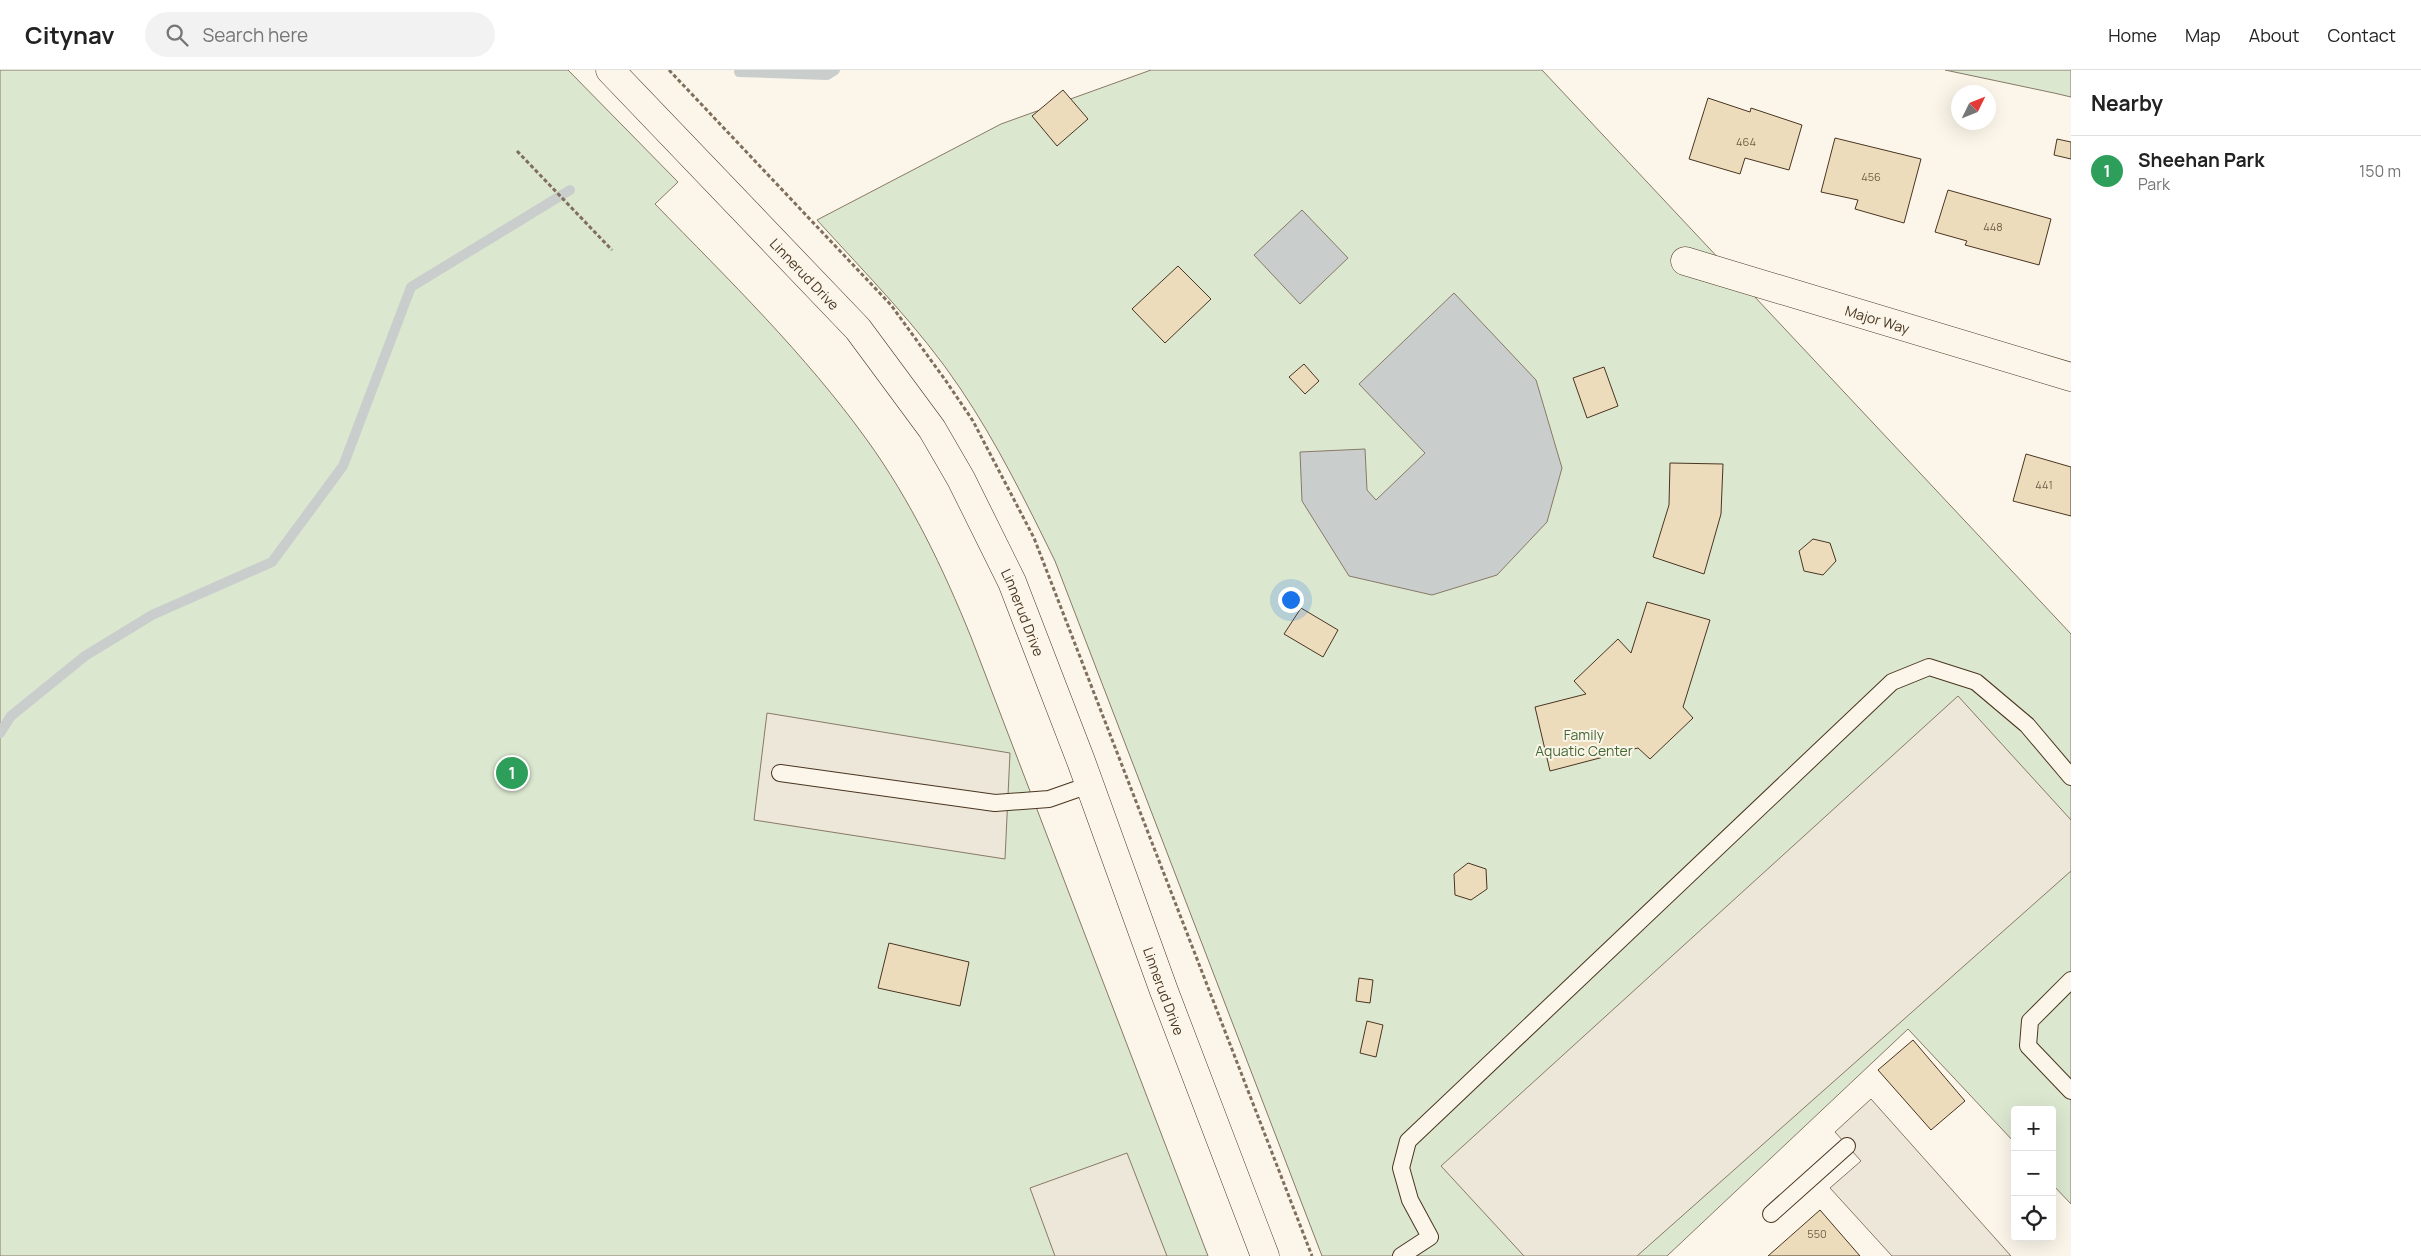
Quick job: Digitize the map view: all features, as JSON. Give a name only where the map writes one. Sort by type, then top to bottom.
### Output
[{"type":"street","name":"Linnerud Drive","points":[[610,70],[858,328],[932,429],[961,479],[1012,582],[1090,785],[1167,1000],[1265,1256]]},
{"type":"street","name":"Major Way","points":[[1685,261],[2071,377]]},
{"type":"lane","points":[[1401,1256],[1430,1237],[1410,1200],[1402,1168],[1408,1141],[1892,682],[1928,667],[1976,682],[2027,725],[2071,777]]},
{"type":"lane","points":[[780,773],[996,803],[1049,799],[1090,785]]},
{"type":"lane","points":[[2071,980],[2030,1020],[2028,1046],[2071,1091]]},
{"type":"lane","points":[[1772,1214],[1847,1146]]},
{"type":"path","points":[[518,151],[612,250]]},
{"type":"green space","points":[[0,70],[568,70],[678,182],[655,204],[766,318],[818,378],[867,440],[912,511],[937,560],[971,637],[1208,1256],[0,1256]]},
{"type":"green space","name":"Family Aquatic Center","points":[[1151,70],[1542,70],[2071,634],[2071,1204],[2056,1188],[2056,1106],[2011,1106],[2011,1139],[1908,1029],[1667,1256],[1322,1256],[1055,561],[999,451],[974,409],[944,365],[910,322],[817,220],[1001,124]]},
{"type":"green space","points":[[1945,70],[2071,70],[2071,97],[2054,93]]},
{"type":"shaded area","points":[[1302,210],[1348,258],[1300,304],[1254,255]]},
{"type":"shaded area","points":[[1454,293],[1536,380],[1562,468],[1547,522],[1497,575],[1432,595],[1349,576],[1302,501],[1300,452],[1365,449],[1367,490],[1376,500],[1425,453],[1359,384]]},
{"type":"shaded area","points":[[1958,696],[2071,820],[2071,871],[1637,1256],[1524,1256],[1441,1166]]},
{"type":"shaded area","points":[[767,713],[1010,753],[1005,859],[754,820]]},
{"type":"shaded area","points":[[1871,1099],[2011,1256],[1892,1256],[1830,1188],[1861,1161],[1835,1132]]},
{"type":"shaded area","points":[[1127,1153],[1167,1256],[1055,1256],[1030,1188]]},
{"type":"building","points":[[1063,90],[1088,119],[1057,146],[1032,116]]},
{"type":"building","points":[[1708,98],[1750,112],[1751,108],[1802,125],[1789,170],[1745,158],[1740,174],[1689,159]]},
{"type":"building","points":[[1835,138],[1921,159],[1904,223],[1855,209],[1858,200],[1821,192]]},
{"type":"building","points":[[2057,139],[2071,142],[2071,159],[2054,155]]},
{"type":"building","points":[[1948,190],[2051,219],[2039,265],[1965,245],[1967,241],[1935,232]]},
{"type":"building","points":[[1178,266],[1211,299],[1165,343],[1132,309]]},
{"type":"building","points":[[1304,364],[1319,381],[1305,394],[1289,377]]},
{"type":"building","points":[[1604,367],[1618,406],[1587,418],[1573,378]]},
{"type":"building","points":[[2026,454],[2071,467],[2071,516],[2013,501]]},
{"type":"building","points":[[1670,463],[1723,464],[1721,514],[1704,574],[1653,557],[1669,505]]},
{"type":"building","points":[[1813,539],[1830,543],[1836,561],[1823,575],[1804,571],[1799,551]]},
{"type":"building","points":[[1647,602],[1710,620],[1683,707],[1693,718],[1650,759],[1638,748],[1550,771],[1535,707],[1586,694],[1574,681],[1618,639],[1631,653]]},
{"type":"building","points":[[1301,608],[1338,630],[1323,657],[1284,634]]},
{"type":"building","points":[[1468,863],[1486,869],[1487,889],[1471,900],[1455,895],[1454,874]]},
{"type":"building","points":[[889,943],[969,962],[960,1006],[878,988]]},
{"type":"building","points":[[1359,978],[1373,980],[1370,1003],[1356,1001]]},
{"type":"building","points":[[1367,1021],[1383,1025],[1376,1057],[1360,1053]]},
{"type":"building","points":[[1913,1040],[1965,1101],[1931,1130],[1878,1070]]},
{"type":"building","points":[[1820,1210],[1860,1256],[1768,1256]]},
{"type":"waterway","points":[[739,72],[827,75],[835,70]]},
{"type":"waterway","points":[[0,733],[11,716],[85,656],[152,615],[272,562],[343,466],[411,287],[570,190]]},
{"type":"place","name":"Sheehan Park","points":[[512,773]]}]
